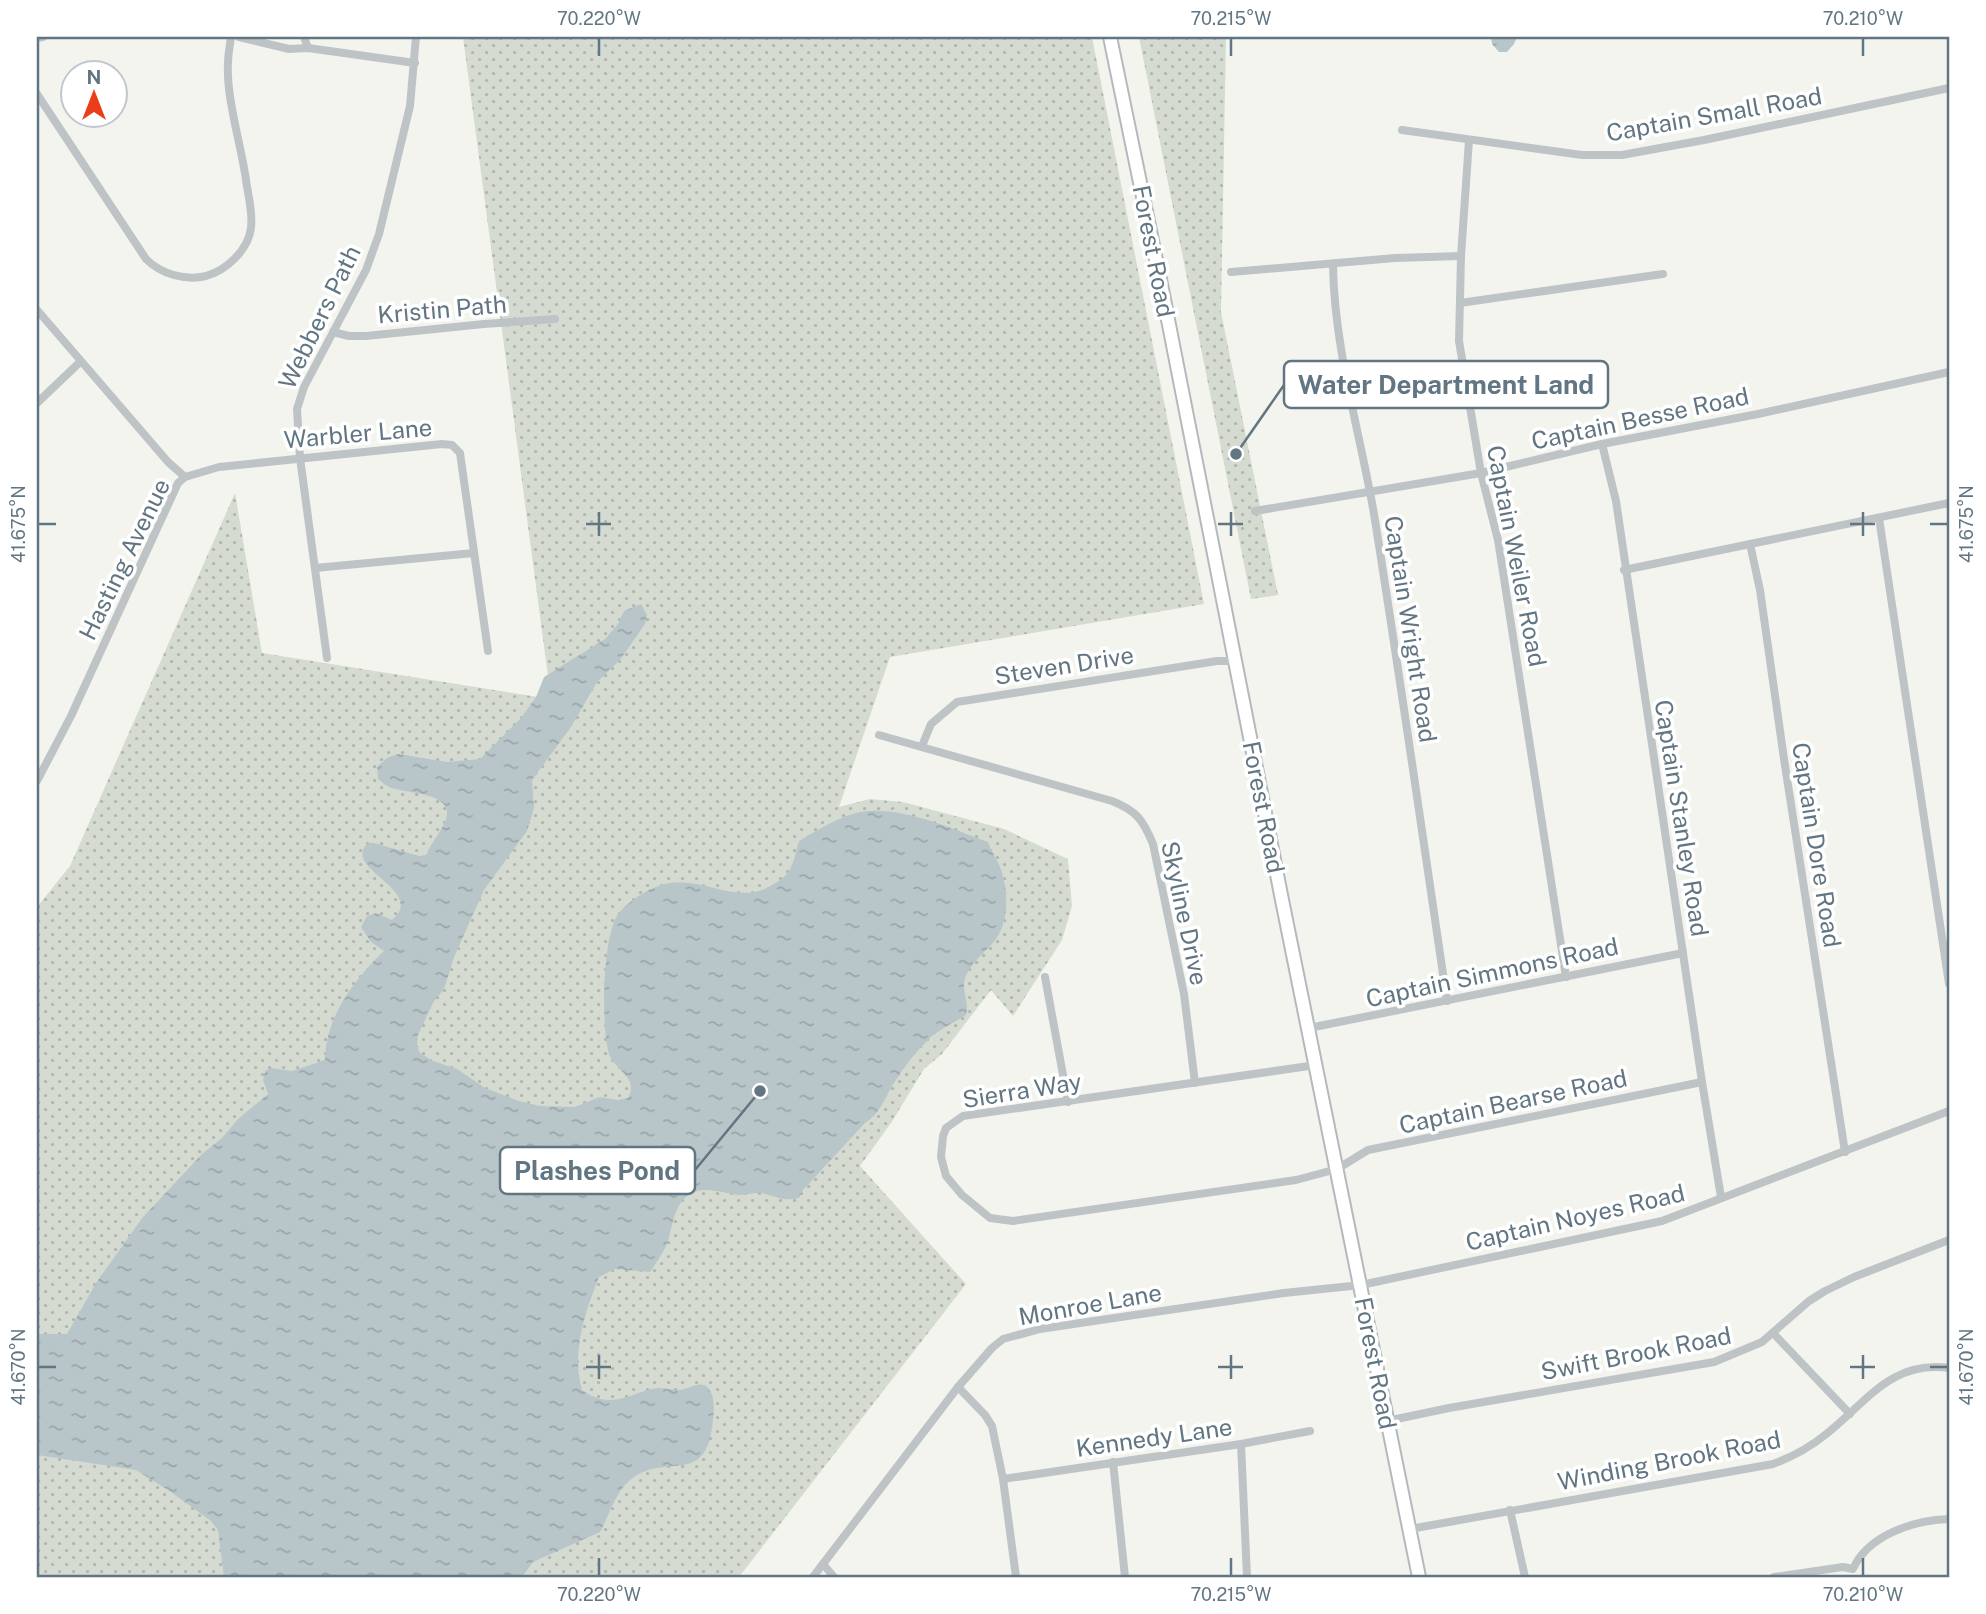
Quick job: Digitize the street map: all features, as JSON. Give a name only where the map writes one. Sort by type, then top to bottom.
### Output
[{"type":"main road","name":"Forest Road","points":[[1110,37],[1419,1577]]},
{"type":"street","points":[[37,38],[43,37]]},
{"type":"street","points":[[37,94],[146,259],[161,271],[172,275],[204,276],[219,271],[236,258],[246,244],[251,228],[245,170],[227,65],[231,37]]},
{"type":"street","points":[[240,37],[289,50],[308,48],[415,63]]},
{"type":"street","points":[[304,37],[308,48]]},
{"type":"street","name":"Webbers Path","points":[[327,658],[300,458],[298,399],[366,270],[379,234],[410,106],[416,37]]},
{"type":"street","name":"Captain Small Road","points":[[1402,130],[1582,155],[1622,155],[1949,88]]},
{"type":"street","name":"Captain Weiler Road","points":[[1469,139],[1461,256],[1459,341],[1481,473],[1498,540],[1566,977]]},
{"type":"street","points":[[1231,272],[1395,258],[1461,256]]},
{"type":"street","name":"Captain Wright Road","points":[[1333,264],[1338,326],[1370,493],[1447,1001]]},
{"type":"street","points":[[1460,303],[1664,274]]},
{"type":"street","name":"Hasting Avenue","points":[[37,311],[168,462],[185,477],[178,483],[71,716],[37,781]]},
{"type":"street","name":"Kristin Path","points":[[333,332],[366,336],[555,319]]},
{"type":"street","points":[[37,402],[80,362]]},
{"type":"street","name":"Captain Besse Road","points":[[1255,511],[1481,473],[1602,444],[1758,414],[1949,372]]},
{"type":"street","name":"Captain Stanley Road","points":[[1602,444],[1616,502],[1624,570],[1721,1197]]},
{"type":"street","name":"Warbler Lane","points":[[185,477],[219,467],[452,445],[460,453],[488,651]]},
{"type":"street","points":[[1624,570],[1949,503]]},
{"type":"street","points":[[1879,518],[1949,984]]},
{"type":"street","name":"Captain Dore Road","points":[[1750,544],[1760,590],[1845,1152]]},
{"type":"street","points":[[315,568],[474,553]]},
{"type":"street","name":"Steven Drive","points":[[922,746],[931,724],[957,702],[1217,661],[1235,661]]},
{"type":"street","name":"Skyline Drive","points":[[879,735],[1111,801],[1129,808],[1137,815],[1153,844],[1159,871],[1184,993],[1195,1083]]},
{"type":"street","name":"Captain Simmons Road","points":[[1309,1028],[1683,953]]},
{"type":"street","points":[[1045,977],[1068,1102]]},
{"type":"street","name":"Sierra Way","points":[[1316,1065],[963,1116],[946,1128],[941,1157],[946,1176],[962,1195],[989,1218],[1013,1222],[1296,1180],[1337,1169]]},
{"type":"street","name":"Captain Bearse Road","points":[[1337,1169],[1368,1150],[1702,1082]]},
{"type":"street","name":"Captain Noyes Road","points":[[1361,1285],[1662,1221],[1949,1111]]},
{"type":"street","name":"Swift Brook Road","points":[[1387,1421],[1714,1362],[1748,1350],[1774,1334],[1809,1301],[1825,1291],[1949,1240]]},
{"type":"street","name":"Monroe Lane","points":[[813,1577],[958,1387],[1003,1339],[1040,1329],[1361,1285]]},
{"type":"street","points":[[1774,1334],[1850,1414]]},
{"type":"street","name":"Winding Brook Road","points":[[1410,1529],[1773,1464],[1805,1450],[1894,1376],[1925,1366],[1949,1368]]},
{"type":"street","points":[[958,1387],[992,1426],[1003,1479],[1016,1577]]},
{"type":"street","name":"Kennedy Lane","points":[[1003,1479],[1241,1444],[1310,1431]]},
{"type":"street","points":[[1241,1444],[1247,1577]]},
{"type":"street","points":[[1112,1462],[1125,1577]]},
{"type":"street","points":[[1510,1510],[1525,1577]]},
{"type":"street","points":[[1774,1577],[1843,1567],[1853,1573],[1857,1560],[1870,1546],[1894,1532],[1921,1522],[1949,1519]]},
{"type":"street","points":[[823,1564],[834,1577]]},
{"type":"shaded area","points":[[463,37],[1092,37],[1204,604],[890,657],[839,807],[870,799],[903,802],[1004,829],[1068,859],[1072,906],[1062,940],[1013,1016],[991,990],[942,1054],[924,1069],[891,1123],[860,1166],[966,1284],[739,1577],[37,1577],[37,907],[70,866],[235,493],[262,653],[551,699]]},
{"type":"shaded area","points":[[1139,37],[1226,37],[1221,312],[1278,595],[1251,599]]},
{"type":"water","points":[[1491,37],[1517,37],[1507,52],[1499,52],[1492,44]]},
{"type":"water","points":[[641,604],[647,615],[645,624],[620,660],[597,682],[571,727],[532,780],[534,808],[527,831],[484,890],[454,957],[444,989],[434,1001],[418,1035],[417,1046],[420,1053],[433,1061],[457,1069],[485,1088],[540,1106],[575,1107],[599,1097],[618,1100],[628,1098],[631,1085],[609,1054],[605,1024],[606,960],[613,924],[619,913],[642,894],[669,883],[682,882],[734,892],[760,891],[778,882],[788,873],[799,841],[841,818],[868,811],[913,816],[988,842],[1003,876],[1005,917],[998,936],[973,964],[965,978],[966,1015],[934,1034],[920,1048],[898,1076],[877,1112],[803,1190],[799,1198],[784,1199],[759,1193],[741,1195],[711,1190],[697,1191],[680,1204],[667,1244],[650,1272],[615,1269],[599,1277],[581,1332],[578,1361],[582,1390],[596,1398],[608,1400],[658,1388],[680,1390],[706,1386],[713,1400],[713,1420],[709,1442],[702,1455],[693,1462],[643,1472],[629,1481],[616,1499],[600,1532],[533,1562],[522,1577],[224,1577],[218,1530],[211,1521],[171,1492],[136,1470],[37,1455],[37,1334],[67,1334],[96,1283],[143,1217],[202,1154],[268,1094],[263,1080],[265,1071],[271,1068],[292,1071],[325,1060],[330,1029],[343,1000],[362,974],[384,951],[371,942],[361,927],[367,916],[376,913],[392,920],[400,909],[400,899],[365,862],[362,853],[368,843],[374,843],[419,856],[426,855],[447,815],[442,802],[435,798],[386,786],[378,779],[377,767],[387,758],[398,754],[447,762],[480,759],[521,718],[536,697],[544,677],[605,639],[618,624],[624,611]]},
{"type":"place","name":"Water Department Land","points":[[1236,454]]},
{"type":"place","name":"Plashes Pond","points":[[760,1091]]}]
